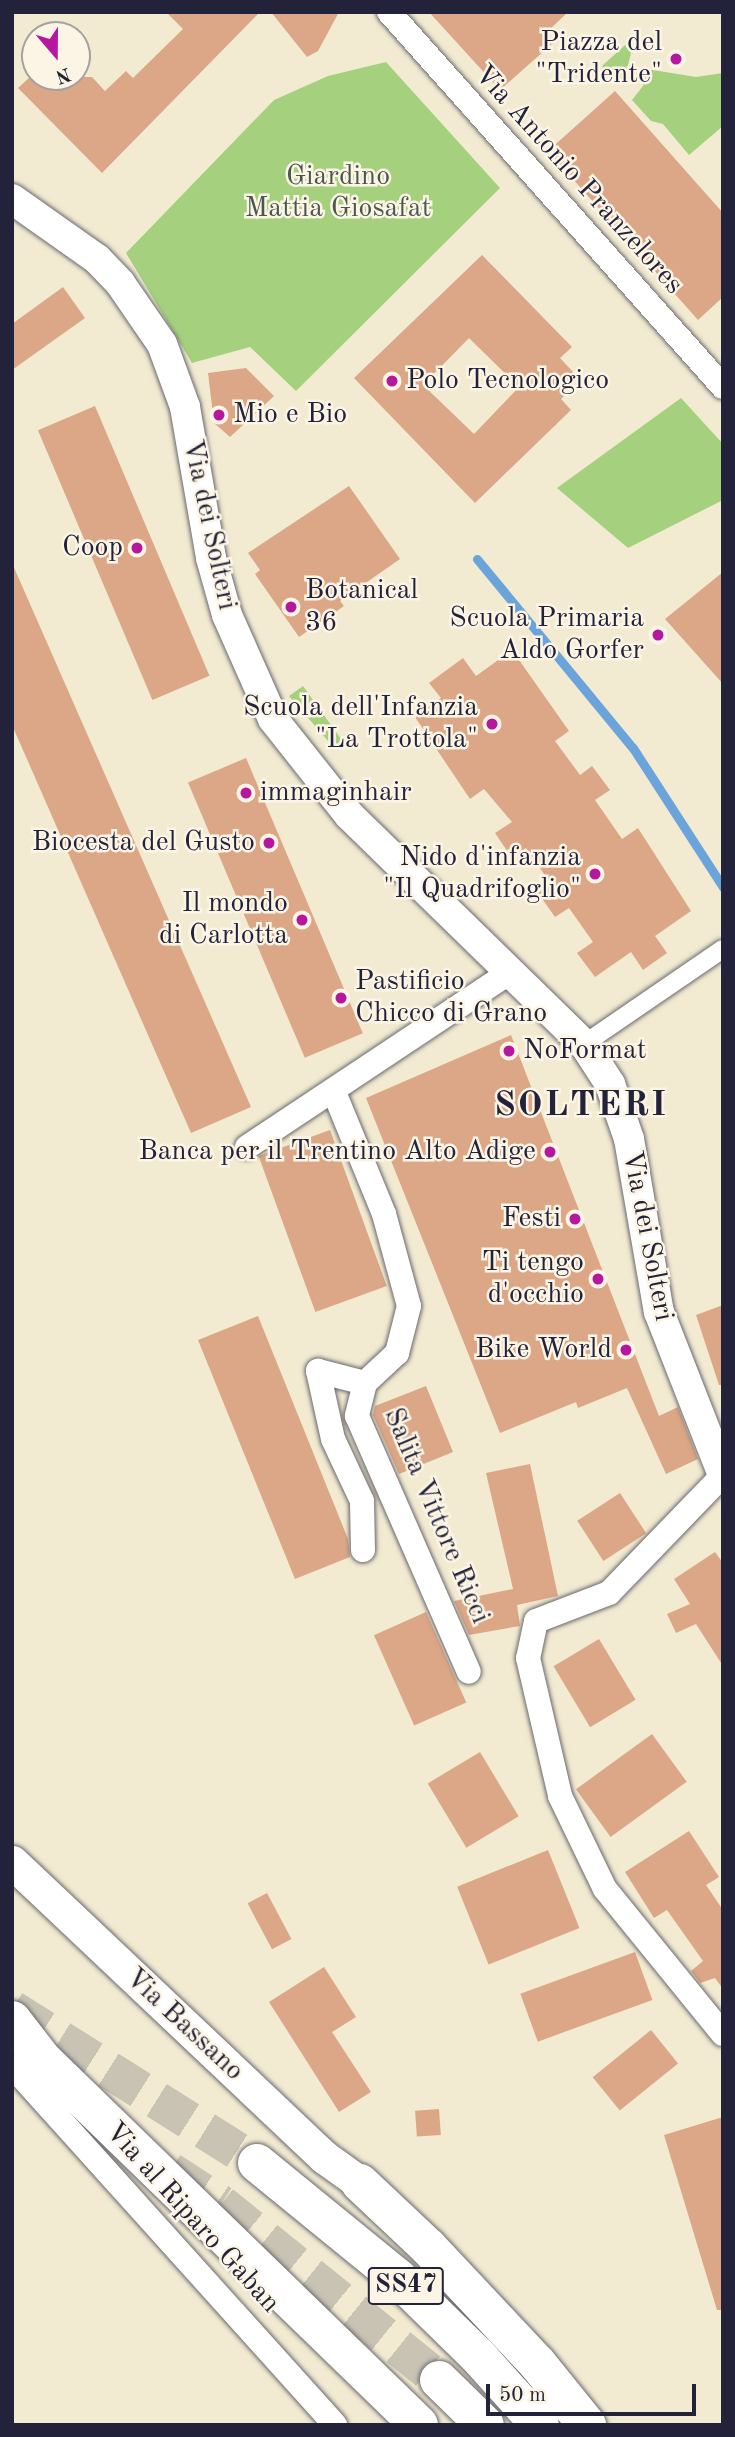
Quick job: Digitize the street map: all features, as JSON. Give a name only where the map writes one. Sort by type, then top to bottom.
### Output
[{"type":"highway","points":[[12,2020],[53,2070],[419,2425]]},
{"type":"highway","name":"SS47","points":[[257,2163],[398,2278],[477,2354],[540,2425]]},
{"type":"highway","points":[[360,2183],[482,2305],[587,2425]]},
{"type":"highway","points":[[439,2380],[485,2425]]},
{"type":"main road","name":"Via Bassano","points":[[12,1862],[324,2157],[360,2183]]},
{"type":"street","name":"Via Antonio Pranzelores","points":[[389,12],[723,387]]},
{"type":"street","name":"Via dei Solteri","points":[[12,199],[97,259],[120,283],[162,344],[185,407],[211,558],[227,615],[273,719],[349,816],[584,1044],[617,1101],[629,1139],[659,1312],[723,1475]]},
{"type":"street","points":[[584,1044],[723,948]]},
{"type":"street","points":[[247,1147],[277,1124],[334,1092],[509,973]]},
{"type":"street","name":"Salita Vittore Ricci","points":[[334,1092],[384,1214],[410,1306],[397,1353],[365,1383],[357,1416],[469,1672]]},
{"type":"street","name":"Salita Vittore Ricci","points":[[363,1550],[362,1501],[333,1439],[318,1371],[365,1383]]},
{"type":"street","points":[[723,1475],[610,1593],[536,1621],[528,1658],[560,1796],[605,1889],[723,2034]]},
{"type":"street","name":"Via al Riparo Gaban","points":[[12,2066],[324,2421]]},
{"type":"green space","points":[[625,45],[631,53],[625,77],[617,84],[602,66]]},
{"type":"green space","name":"Giardino Mattia Giosafat","points":[[386,62],[500,188],[296,391],[250,347],[192,363],[126,253],[274,100],[328,76]]},
{"type":"green space","points":[[647,69],[696,77],[723,73],[723,126],[689,155],[663,124],[651,121],[632,100],[643,86]]},
{"type":"green space","points":[[681,398],[723,444],[723,500],[628,548],[557,488]]},
{"type":"green space","points":[[303,686],[344,743],[335,749],[289,696]]},
{"type":"building","points":[[166,12],[260,12],[102,173],[18,88],[21,85],[21,91],[91,91],[92,77],[105,91],[126,71],[133,78],[183,29]]},
{"type":"building","points":[[271,12],[339,12],[318,51],[307,57]]},
{"type":"building","points":[[429,12],[568,12],[546,33],[554,42],[500,90]]},
{"type":"building","points":[[615,91],[723,213],[723,297],[698,320],[548,151]]},
{"type":"building","name":"Polo Tecnologico","points":[[482,255],[572,347],[560,358],[576,375],[567,383],[572,388],[561,399],[571,410],[475,503],[354,378]],"holes":[[[469,338],[519,387],[474,434],[423,385]]]},
{"type":"building","points":[[63,287],[85,318],[12,370],[12,324]]},
{"type":"building","points":[[246,368],[274,396],[230,437],[214,423],[208,373]]},
{"type":"building","points":[[95,406],[209,676],[152,700],[38,430]]},
{"type":"building","points":[[349,486],[400,559],[340,601],[344,606],[299,637],[255,574],[260,570],[248,553]]},
{"type":"building","points":[[12,563],[251,1107],[191,1133],[12,725]]},
{"type":"building","points":[[723,572],[723,684],[665,619]]},
{"type":"building","points":[[512,650],[569,731],[555,741],[580,775],[592,766],[610,790],[595,800],[622,839],[638,828],[691,911],[655,936],[667,953],[643,970],[631,952],[595,977],[577,953],[593,942],[569,908],[555,917],[538,893],[551,884],[526,848],[512,858],[495,833],[512,822],[484,789],[470,799],[415,717],[441,698],[429,683],[463,658],[476,676]]},
{"type":"building","points":[[246,758],[363,1033],[305,1058],[188,783]]},
{"type":"building","points":[[511,1035],[659,1416],[678,1407],[698,1459],[666,1474],[627,1388],[578,1408],[576,1402],[500,1433],[366,1098]]},
{"type":"building","points":[[330,1130],[387,1286],[315,1312],[259,1156]]},
{"type":"building","points":[[723,1305],[723,1385],[719,1385],[696,1315]]},
{"type":"building","points":[[258,1316],[348,1539],[350,1557],[295,1579],[198,1340]]},
{"type":"building","points":[[426,1386],[453,1452],[399,1474],[373,1415],[375,1406]]},
{"type":"building","points":[[530,1464],[558,1596],[517,1605],[520,1626],[469,1635],[454,1601],[513,1589],[486,1473]]},
{"type":"building","points":[[620,1493],[646,1533],[603,1561],[577,1521]]},
{"type":"building","points":[[715,1552],[723,1563],[723,1666],[696,1624],[676,1633],[667,1614],[690,1604],[674,1579]]},
{"type":"building","points":[[426,1612],[466,1702],[414,1726],[374,1635]]},
{"type":"building","points":[[599,1639],[636,1700],[590,1727],[554,1666]]},
{"type":"building","points":[[652,1734],[687,1782],[611,1837],[576,1789]]},
{"type":"building","points":[[480,1752],[519,1816],[466,1848],[428,1783]]},
{"type":"building","points":[[689,1831],[719,1877],[706,1885],[723,1910],[723,1989],[715,1978],[700,1983],[691,1971],[703,1961],[667,1910],[654,1918],[625,1872]]},
{"type":"building","points":[[548,1850],[579,1928],[489,1965],[457,1887]]},
{"type":"building","points":[[267,1893],[291,1939],[272,1949],[248,1903]]},
{"type":"building","points":[[635,1952],[652,2000],[538,2042],[520,1994]]},
{"type":"building","points":[[324,1967],[356,2017],[332,2032],[371,2092],[339,2112],[269,2002]]},
{"type":"building","points":[[651,2030],[678,2063],[620,2111],[593,2077]]},
{"type":"building","points":[[439,2109],[441,2135],[417,2137],[415,2111]]},
{"type":"building","points":[[723,2117],[723,2310],[717,2310],[664,2135]]},
{"type":"waterway","points":[[477,559],[633,748],[723,887]]},
{"type":"tunnel","points":[[12,2009],[257,2163]]},
{"type":"tunnel","points":[[170,2171],[221,2204],[439,2380]]},
{"type":"place","name":"Piazza del \"Tridente\"","points":[[676,59]]},
{"type":"place","name":"Polo Tecnologico","points":[[392,381]]},
{"type":"place","name":"Mio e Bio","points":[[219,415]]},
{"type":"place","name":"Coop","points":[[137,548]]},
{"type":"place","name":"Botanical 36","points":[[291,607]]},
{"type":"place","name":"Scuola Primaria Aldo Gorfer","points":[[658,635]]},
{"type":"place","name":"Scuola dell'Infanzia \"La Trottola\"","points":[[492,724]]},
{"type":"place","name":"immaginhair","points":[[246,793]]},
{"type":"place","name":"Biocesta del Gusto","points":[[269,843]]},
{"type":"place","name":"Nido d'infanzia \"Il Quadrifoglio\"","points":[[595,874]]},
{"type":"place","name":"Il mondo di Carlotta","points":[[302,920]]},
{"type":"place","name":"Pastificio Chicco di Grano","points":[[341,998]]},
{"type":"place","name":"NoFormat","points":[[509,1051]]},
{"type":"place","name":"Banca per il Trentino Alto Adige","points":[[550,1152]]},
{"type":"place","name":"Festi","points":[[575,1219]]},
{"type":"place","name":"Ti tengo d'occhio","points":[[598,1279]]},
{"type":"place","name":"Bike World","points":[[626,1350]]},
{"type":"district","name":"SOLTERI","points":[[581,1106]]}]
